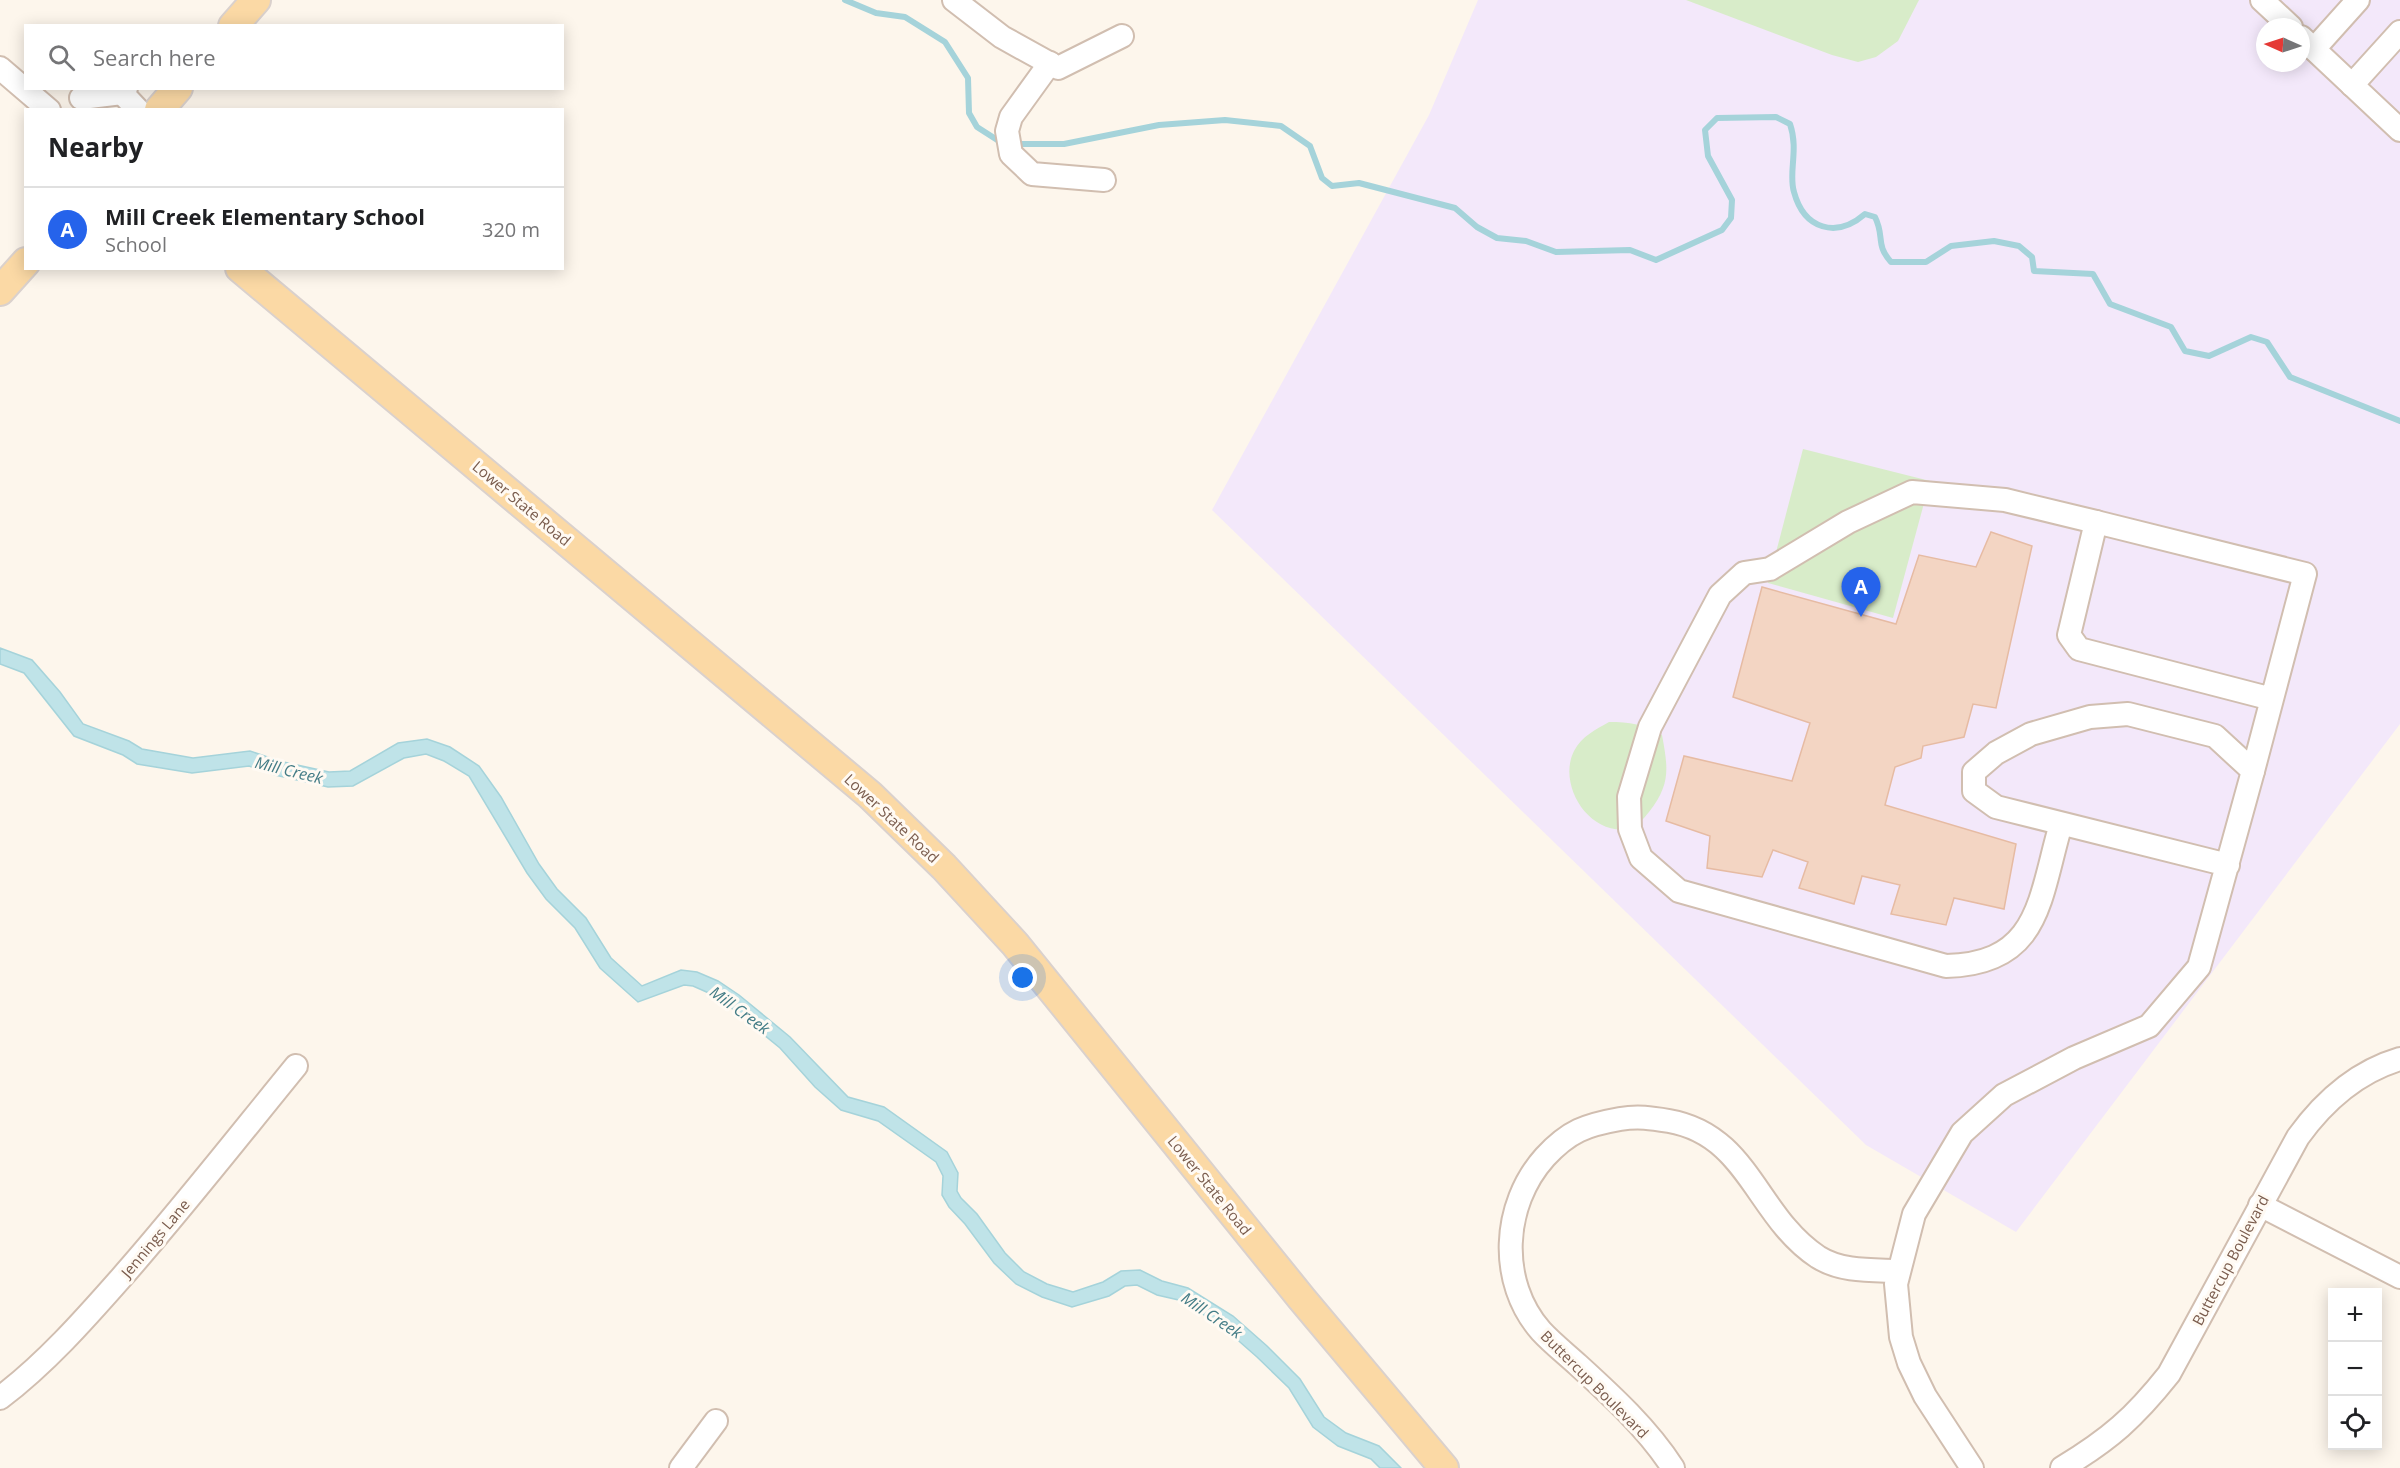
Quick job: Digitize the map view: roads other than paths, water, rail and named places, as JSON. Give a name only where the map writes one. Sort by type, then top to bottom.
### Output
[{"type":"main road","points":[[236,24],[256,0]]},
{"type":"main road","points":[[161,108],[176,90]]},
{"type":"main road","points":[[0,291],[24,264]]},
{"type":"main road","name":"Lower State Road","points":[[242,270],[870,795],[944,867],[1015,944],[1302,1299],[1444,1468]]},
{"type":"street","points":[[954,0],[1002,37],[1058,68],[1122,36]]},
{"type":"street","points":[[2310,41],[2358,0]]},
{"type":"street","points":[[2352,85],[2400,32]]},
{"type":"street","points":[[2310,45],[2352,85],[2397,120]]},
{"type":"street","points":[[1050,63],[1011,117],[1007,132],[1011,154],[1032,174],[1104,180]]},
{"type":"street","points":[[12,72],[24,84]]},
{"type":"street","points":[[30,90],[47,108]]},
{"type":"street","points":[[75,99],[124,91],[137,108]]},
{"type":"street","points":[[1972,1468],[1925,1396],[1909,1363],[1896,1309],[1898,1271],[1914,1214],[1962,1133],[2004,1095],[2074,1058],[2149,1026],[2199,967],[2222,891],[2305,574],[2005,500],[1912,492],[1848,522],[1770,569],[1744,573],[1720,595],[1650,727],[1629,797],[1630,829],[1641,858],[1679,891],[1946,966],[1973,965],[2008,951],[2032,924],[2061,824]]},
{"type":"street","points":[[2096,522],[2069,635],[2079,649],[2272,699]]},
{"type":"street","points":[[2228,865],[1996,807],[1974,791],[1974,772],[1996,753],[2031,734],[2090,717],[2128,714],[2215,736],[2253,771]]},
{"type":"street","name":"Buttercup Boulevard","points":[[2062,1468],[2116,1433],[2142,1409],[2169,1374],[2298,1137],[2319,1110],[2351,1082],[2373,1069],[2400,1059]]},
{"type":"street","name":"Jennings Lane","points":[[0,1398],[42,1361],[92,1311],[157,1237],[296,1066]]},
{"type":"street","name":"Buttercup Boulevard","points":[[1673,1468],[1637,1423],[1541,1331],[1524,1306],[1509,1249],[1513,1219],[1526,1187],[1544,1159],[1568,1135],[1599,1123],[1640,1116],[1680,1123],[1717,1139],[1737,1161],[1775,1217],[1794,1239],[1821,1259],[1849,1269],[1898,1271]]},
{"type":"street","points":[[2260,1205],[2400,1277]]},
{"type":"street","points":[[681,1468],[716,1422]]},
{"type":"water","name":"Mill Creek","points":[[0,648],[32,660],[60,692],[83,724],[129,741],[142,749],[193,758],[250,751],[279,761],[329,772],[350,771],[398,743],[427,739],[450,747],[479,766],[501,797],[539,864],[557,889],[586,918],[611,958],[642,986],[681,970],[697,972],[718,981],[739,995],[790,1037],[848,1097],[884,1107],[947,1152],[958,1173],[957,1191],[961,1198],[977,1214],[1005,1253],[1024,1272],[1047,1284],[1073,1292],[1103,1282],[1121,1271],[1140,1270],[1162,1281],[1188,1288],[1233,1316],[1267,1346],[1300,1379],[1324,1417],[1346,1433],[1379,1446],[1401,1468],[1380,1468],[1371,1459],[1338,1446],[1313,1427],[1289,1388],[1224,1328],[1183,1301],[1157,1295],[1137,1285],[1125,1286],[1109,1296],[1072,1307],[1042,1297],[1016,1284],[994,1263],[965,1224],[949,1207],[942,1195],[943,1176],[936,1162],[878,1121],[841,1110],[815,1087],[780,1048],[711,994],[693,986],[684,985],[638,1002],[600,968],[575,928],[546,899],[527,873],[469,776],[444,761],[426,754],[404,758],[353,786],[328,787],[275,775],[249,766],[192,773],[137,764],[123,755],[74,736],[24,673],[0,664]]},
{"type":"waterway","points":[[845,0],[876,13],[905,17],[945,42],[968,78],[969,113],[977,127],[1002,143]]},
{"type":"waterway","points":[[1015,144],[1064,144],[1159,125],[1225,120],[1281,126],[1310,146],[1322,178],[1332,186],[1359,183],[1455,208],[1477,227],[1497,238],[1526,241],[1556,252],[1630,250],[1656,260],[1722,230],[1731,218],[1732,200],[1708,156],[1705,130],[1717,118],[1776,117],[1790,124],[1793,134],[1792,185],[1805,215],[1813,222],[1832,228],[1854,222],[1865,214],[1875,217],[1883,250],[1891,262],[1926,262],[1951,246],[1994,241],[2019,246],[2032,257],[2034,271],[2093,274],[2110,304],[2171,327],[2185,351],[2209,356],[2251,337],[2267,342],[2290,377],[2400,421]]},
{"type":"place","name":"Mill Creek Elementary School","points":[[1861,617]]}]
